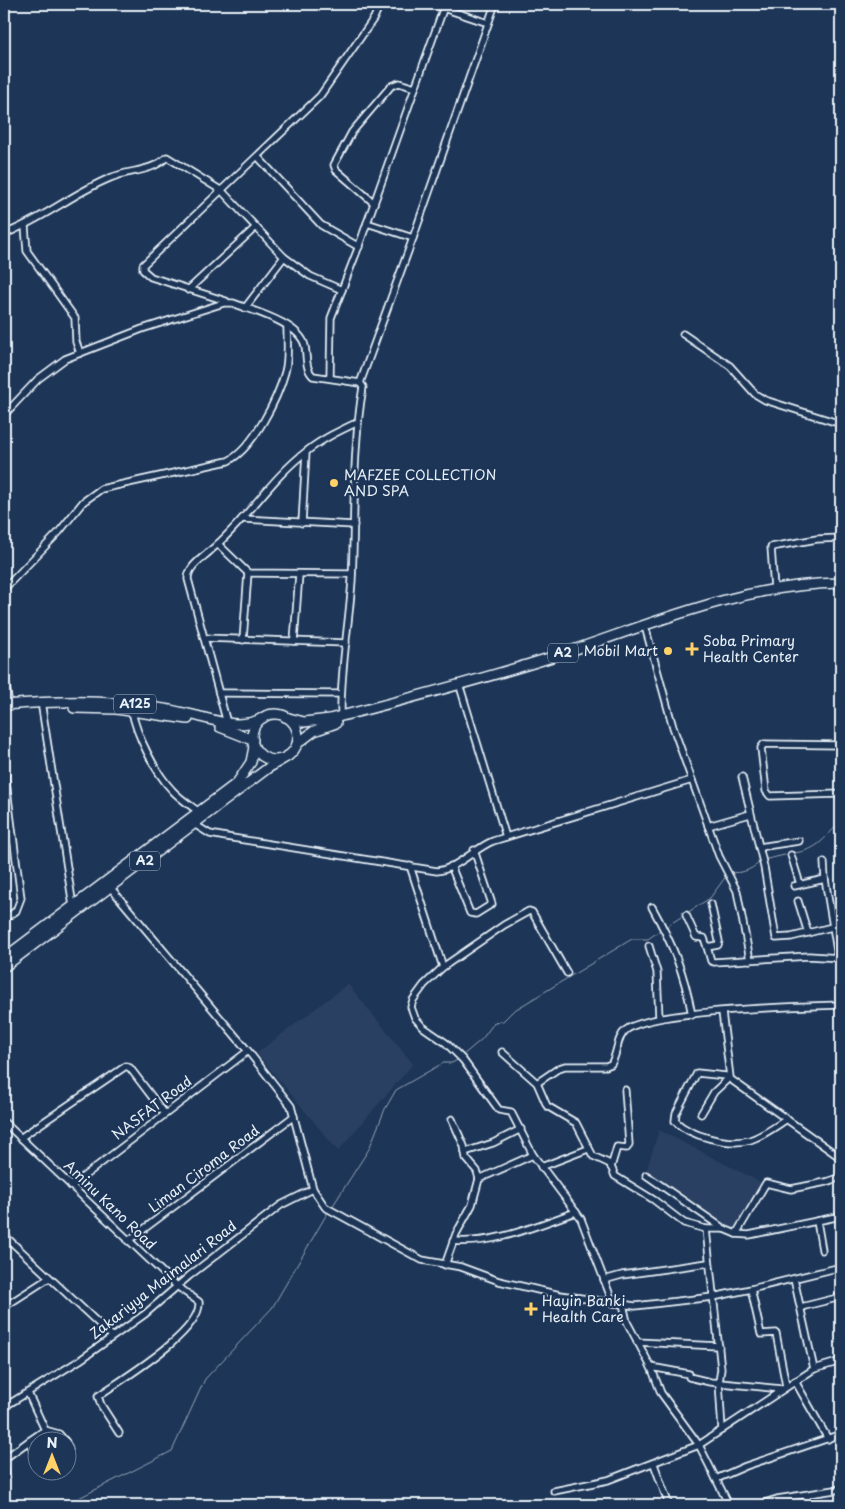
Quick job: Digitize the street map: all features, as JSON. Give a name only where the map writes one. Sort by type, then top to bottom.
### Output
[{"type":"highway","name":"A2","points":[[286,717],[298,722],[312,722],[341,716],[521,667],[720,601],[774,589],[841,583]]},
{"type":"highway","name":"A2","points":[[297,744],[307,735],[331,725],[461,690],[710,609],[783,592],[841,589]]},
{"type":"highway","name":"A125","points":[[6,707],[59,702],[118,703],[159,707],[226,723],[247,725],[263,718]]},
{"type":"highway","name":"A125","points":[[6,707],[132,711],[170,716],[227,728],[254,744]]},
{"type":"highway","points":[[278,714],[286,717],[296,728],[297,744],[288,756],[273,760],[259,753],[254,744],[253,732],[263,718],[278,714]]},
{"type":"highway","name":"A2","points":[[4,958],[243,777],[251,762],[254,744]]},
{"type":"highway","name":"A2","points":[[4,967],[268,768],[288,756]]},
{"type":"street","points":[[360,383],[310,374],[305,345],[301,337],[287,326],[233,303],[151,277],[143,270],[143,265],[320,96],[374,18],[380,4]]},
{"type":"street","points":[[341,716],[341,694],[352,574],[356,422],[363,387],[360,383],[495,4]]},
{"type":"street","points":[[330,378],[331,318],[367,224],[444,6],[488,23]]},
{"type":"street","points":[[374,203],[336,170],[334,165],[352,132],[391,86],[398,83],[415,88]]},
{"type":"street","points":[[4,234],[26,226],[109,178],[156,166],[167,157],[222,191],[284,257],[310,276],[342,290]]},
{"type":"street","points":[[258,157],[322,225],[359,246]]},
{"type":"street","points":[[367,224],[413,238]]},
{"type":"street","points":[[26,226],[28,251],[75,318],[76,342],[80,353]]},
{"type":"street","points":[[188,290],[256,227]]},
{"type":"street","points":[[245,308],[284,257]]},
{"type":"street","points":[[4,416],[54,366],[80,353],[214,305],[233,303]]},
{"type":"street","points":[[4,589],[59,532],[83,502],[102,489],[228,460],[238,456],[248,446],[260,428],[286,370],[287,326]]},
{"type":"street","points":[[682,334],[730,366],[755,394],[765,400],[841,424]]},
{"type":"street","points":[[226,723],[188,575],[192,567],[218,544],[306,452],[356,422]]},
{"type":"street","points":[[302,523],[306,452]]},
{"type":"street","points":[[242,519],[354,525]]},
{"type":"street","points":[[774,589],[771,547],[817,539],[841,538]]},
{"type":"street","points":[[218,544],[248,574],[352,574]]},
{"type":"street","points":[[243,640],[248,574]]},
{"type":"street","points":[[294,641],[299,574]]},
{"type":"street","points":[[646,630],[674,727],[692,780],[726,872],[740,901],[750,960]]},
{"type":"street","points":[[204,638],[346,643]]},
{"type":"street","points":[[4,672],[6,707]]},
{"type":"street","points":[[461,690],[506,837]]},
{"type":"street","points":[[219,693],[341,694]]},
{"type":"street","points":[[42,708],[73,906]]},
{"type":"street","points":[[132,711],[136,726],[164,781],[173,792],[199,812]]},
{"type":"street","points":[[841,744],[772,743],[764,744],[761,748],[766,791],[770,796],[841,794]]},
{"type":"street","points":[[4,766],[21,898],[16,911],[4,919]]},
{"type":"street","points":[[742,777],[759,846],[776,938],[832,927]]},
{"type":"street","points":[[194,824],[202,830],[218,835],[437,871],[451,866],[474,850],[506,837],[692,780]]},
{"type":"street","points":[[708,826],[750,814]]},
{"type":"street","points":[[759,846],[799,841]]},
{"type":"street","points":[[451,866],[470,913],[476,914],[492,904],[474,850]]},
{"type":"street","points":[[790,855],[797,885],[825,879]]},
{"type":"street","points":[[537,1083],[559,1068],[611,1064],[621,1034],[627,1029],[643,1022],[659,1018],[722,1012],[841,1005],[839,957],[832,927],[824,862]]},
{"type":"street","points":[[410,866],[444,967]]},
{"type":"street","points":[[110,887],[281,1092],[294,1116],[313,1189],[328,1210],[422,1260],[532,1289],[613,1303],[647,1305],[713,1297],[751,1290],[841,1266]]},
{"type":"street","points":[[798,901],[808,932]]},
{"type":"street","points":[[707,947],[719,944],[711,904]]},
{"type":"street","points":[[652,907],[664,928],[682,970],[692,1015]]},
{"type":"street","points":[[567,973],[531,911],[504,925],[444,967],[424,985],[413,1000],[411,1007],[415,1018],[423,1027],[461,1058],[488,1098],[499,1110],[510,1112],[521,1129],[533,1156],[568,1205],[576,1212],[588,1235],[613,1303]]},
{"type":"street","points":[[686,915],[696,937],[704,938],[709,957],[714,962],[839,957]]},
{"type":"street","points":[[839,957],[841,945]]},
{"type":"street","points":[[649,946],[657,972],[659,1018]]},
{"type":"street","points":[[722,1012],[730,1077]]},
{"type":"street","name":"NASFAT Road","points":[[71,1186],[248,1051]]},
{"type":"street","points":[[502,1052],[537,1083],[547,1106],[576,1123],[593,1156],[606,1162],[611,1167],[615,1176],[654,1200],[684,1223],[706,1229],[724,1229]]},
{"type":"street","points":[[20,1138],[126,1066],[130,1068],[166,1114]]},
{"type":"street","points":[[787,1118],[752,1140],[737,1142],[686,1130],[675,1121],[676,1113],[697,1073],[730,1077],[787,1118],[841,1158]]},
{"type":"street","points":[[701,1114],[714,1092],[730,1077]]},
{"type":"street","points":[[611,1167],[618,1147],[628,1148],[630,1144],[625,1090]]},
{"type":"street","name":"Liman Ciroma Road","points":[[128,1241],[294,1116]]},
{"type":"street","points":[[445,1265],[453,1241],[472,1206],[479,1179],[477,1171],[466,1158],[452,1119]]},
{"type":"street","name":"Aminu Kano Road","points":[[4,1122],[128,1241],[177,1286],[200,1304],[189,1329],[98,1396],[101,1405],[118,1433]]},
{"type":"street","points":[[465,1152],[493,1143],[521,1129]]},
{"type":"street","points":[[541,1166],[588,1149]]},
{"type":"street","points":[[479,1179],[533,1156]]},
{"type":"street","points":[[646,1176],[724,1229],[736,1234],[749,1234],[841,1216]]},
{"type":"street","points":[[736,1234],[766,1183],[792,1189],[841,1177]]},
{"type":"street","name":"Zakariyya Maimalari Road","points":[[4,1407],[28,1393],[145,1314],[266,1215],[313,1189]]},
{"type":"street","points":[[453,1241],[490,1240],[576,1212]]},
{"type":"street","points":[[817,1221],[822,1250]]},
{"type":"street","points":[[706,1229],[708,1263],[721,1369],[719,1382],[722,1430]]},
{"type":"street","points":[[4,1235],[112,1336]]},
{"type":"street","points":[[604,1280],[622,1275],[708,1263]]},
{"type":"street","points":[[4,1307],[49,1278]]},
{"type":"street","points":[[794,1279],[814,1369]]},
{"type":"street","points":[[751,1290],[761,1334],[776,1333],[784,1388]]},
{"type":"street","points":[[801,1307],[841,1297]]},
{"type":"street","points":[[623,1304],[626,1322],[651,1367],[661,1393],[699,1445],[729,1505]]},
{"type":"street","points":[[637,1342],[719,1346]]},
{"type":"street","points":[[554,1491],[608,1480],[654,1464],[699,1445],[814,1369],[841,1361]]},
{"type":"street","points":[[651,1367],[719,1382],[784,1388]]},
{"type":"street","points":[[795,1381],[828,1439]]},
{"type":"street","points":[[28,1393],[45,1430],[52,1432]]},
{"type":"street","points":[[716,1479],[746,1466],[841,1434]]},
{"type":"street","points":[[6,1478],[4,1460],[28,1442]]},
{"type":"street","points":[[654,1464],[669,1505]]},
{"type":"street","points":[[758,1505],[841,1489]]},
{"type":"street","points":[[807,1495],[808,1505]]},
{"type":"shaded area","points":[[348,984],[413,1064],[338,1151],[257,1053]]},
{"type":"shaded area","points":[[659,1130],[764,1184],[734,1231],[646,1172]]},
{"type":"waterway","points":[[793,853],[813,847],[823,840],[838,824]]},
{"type":"waterway","points":[[763,860],[789,854]]},
{"type":"waterway","points":[[730,872],[738,873],[745,871],[760,862]]},
{"type":"waterway","points":[[687,913],[710,898],[727,875]]},
{"type":"waterway","points":[[664,928],[684,915]]},
{"type":"waterway","points":[[462,1056],[482,1039],[494,1023],[503,1021],[513,1011],[632,939],[648,939],[661,930]]},
{"type":"waterway","points":[[332,1207],[369,1149],[385,1109],[396,1090],[443,1063],[452,1063],[459,1059]]},
{"type":"waterway","points":[[65,1505],[172,1451],[205,1379],[272,1308],[328,1212]]},
{"type":"place","name":"MAFZEE COLLECTION AND SPA","points":[[334,483]]},
{"type":"place","name":"Soba Primary Health Center","points":[[692,649]]},
{"type":"place","name":"Mobil Mart","points":[[668,651]]},
{"type":"place","name":"Hayin Banki Health Care","points":[[531,1309]]}]
